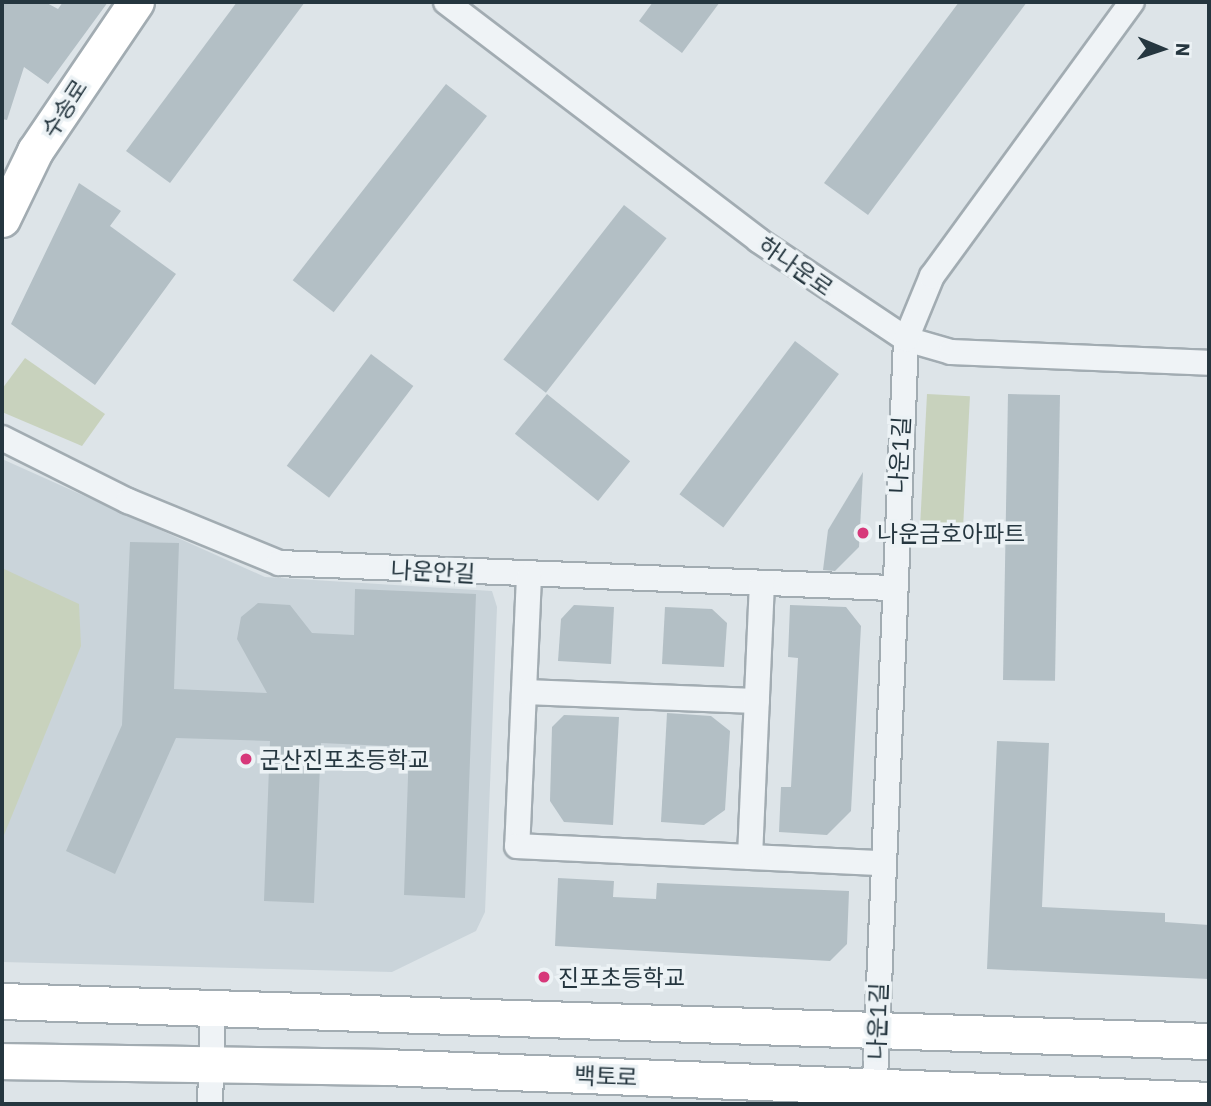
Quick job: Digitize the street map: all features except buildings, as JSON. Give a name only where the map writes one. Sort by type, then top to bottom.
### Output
[{"type":"street","name":"수송로","points":[[2,219],[36,151],[136,2]]},
{"type":"street","name":"하나운로","points":[[446,2],[758,240],[906,339],[951,352],[1209,363]]},
{"type":"street","name":"나운1길","points":[[875,1095],[891,588],[906,339],[932,276],[1132,2]]},
{"type":"street","name":"나운안길","points":[[2,438],[271,561],[529,576],[891,588]]},
{"type":"street","points":[[529,576],[517,846],[881,863]]},
{"type":"street","points":[[750,857],[762,584]]},
{"type":"street","points":[[524,692],[757,701]]},
{"type":"street","points":[[2,1001],[1209,1041]]},
{"type":"street","points":[[210,1104],[213,1008]]},
{"type":"street","name":"백토로","points":[[2,1061],[211,1065],[875,1095],[1209,1100]]},
{"type":"shaded area","name":"군산진포초등학교","points":[[2,459],[265,577],[492,591],[497,607],[485,912],[476,931],[392,972],[2,962]]},
{"type":"green space","points":[[25,358],[105,414],[82,446],[2,412],[2,389]]},
{"type":"green space","points":[[927,394],[970,396],[963,536],[920,534]]},
{"type":"green space","points":[[2,568],[79,604],[81,646],[2,840]]},
{"type":"place","name":"나운금호아파트","points":[[863,533]]},
{"type":"place","name":"군산진포초등학교","points":[[246,759]]},
{"type":"place","name":"진포초등학교","points":[[544,977]]}]
